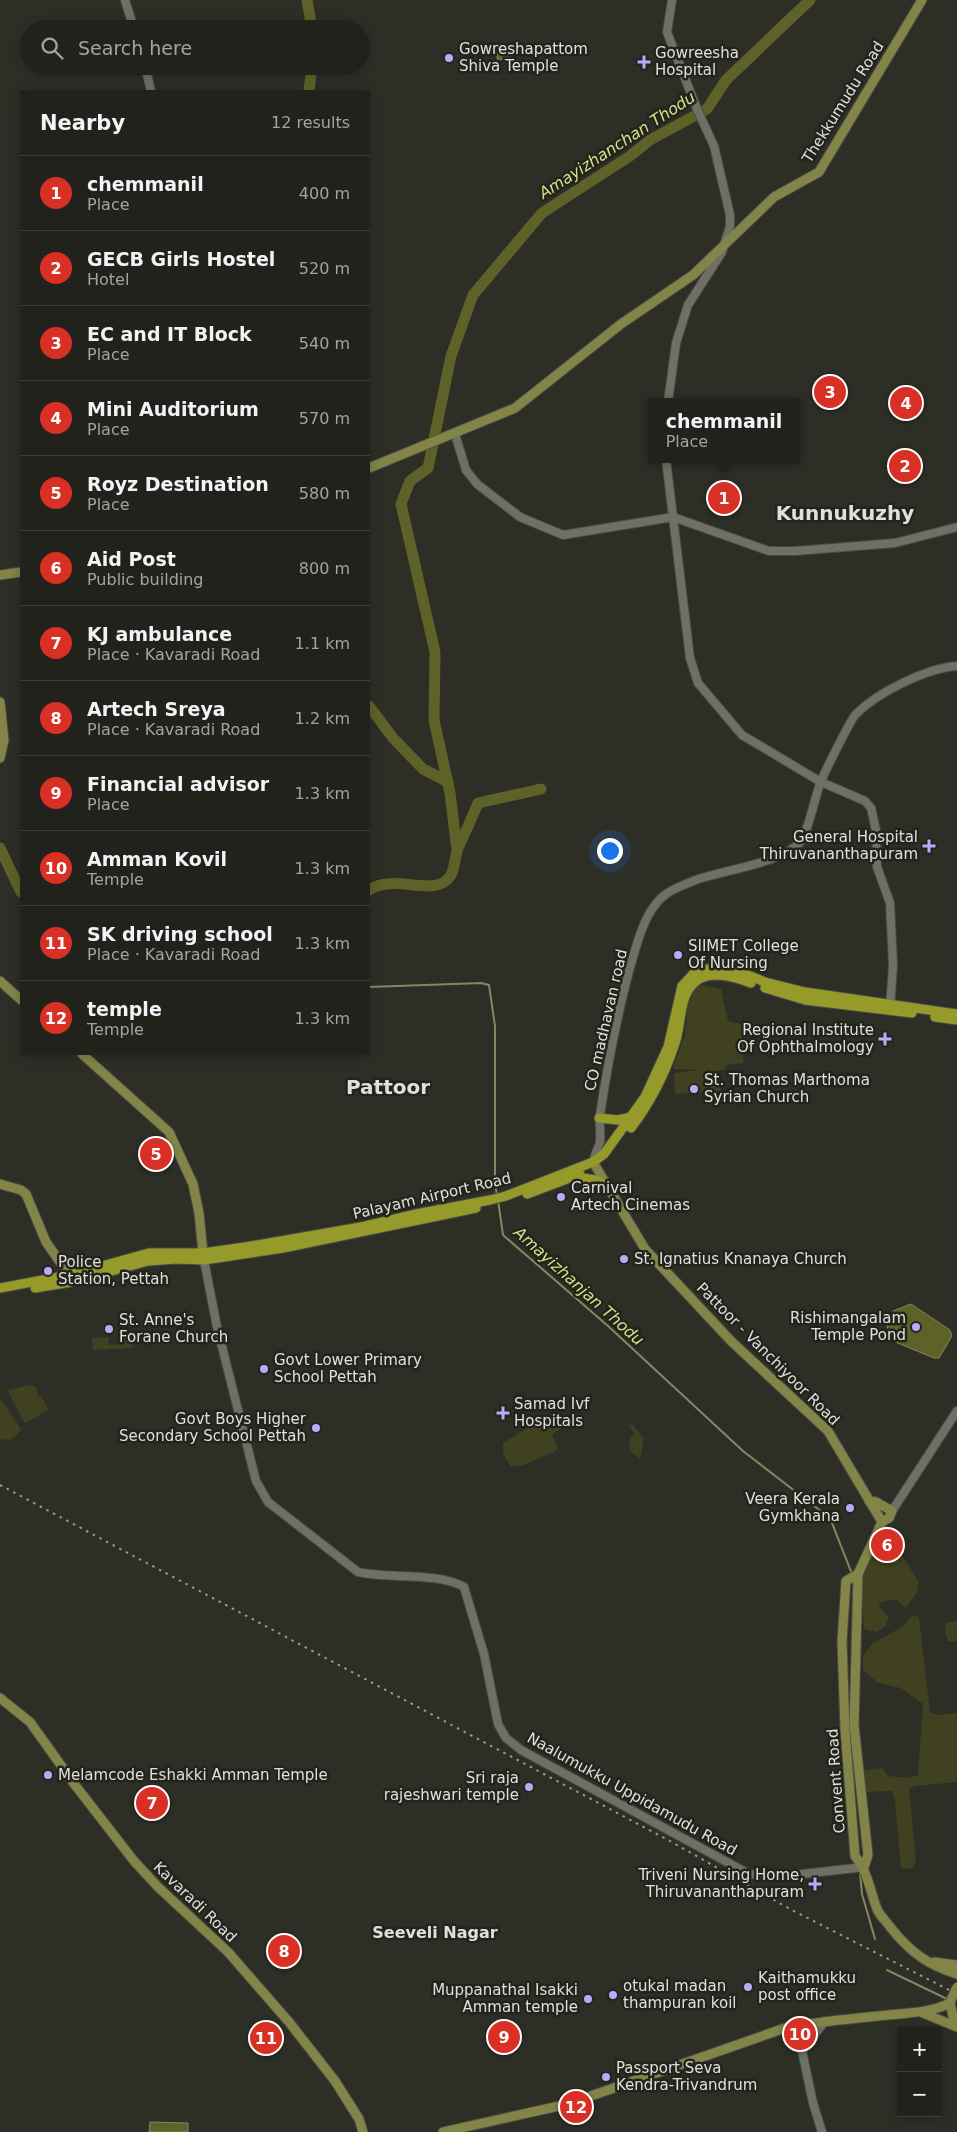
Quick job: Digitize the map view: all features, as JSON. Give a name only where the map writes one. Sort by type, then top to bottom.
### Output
[{"type":"main road","name":"Thekkumudu Road","points":[[370,468],[515,408],[621,324],[693,275],[774,197],[819,172],[922,0]]},
{"type":"main road","points":[[0,575],[20,572]]},
{"type":"main road","points":[[0,702],[4,740],[0,758]]},
{"type":"main road","name":"Palayam Airport Road","points":[[0,1295],[148,1261],[203,1257],[322,1242],[508,1198],[574,1177],[594,1165],[604,1154],[645,1097],[668,1047],[682,986],[694,974],[722,967],[733,969],[765,982],[805,992],[957,1020]]},
{"type":"main road","name":"Palayam Airport Road","points":[[508,1198],[607,1159],[651,1100],[679,1034],[687,991],[696,981],[711,976],[728,976],[805,1000],[957,1014]]},
{"type":"main road","points":[[0,981],[20,999]]},
{"type":"main road","points":[[83,1055],[169,1132],[193,1184],[199,1213],[203,1257]]},
{"type":"main road","points":[[599,1118],[618,1120],[632,1117]]},
{"type":"main road","name":"Pattoor - Vanchiyoor Road","points":[[594,1165],[645,1249],[732,1342],[828,1431],[882,1522]]},
{"type":"main road","points":[[574,1177],[596,1180],[607,1186]]},
{"type":"main road","points":[[0,1184],[21,1190],[26,1194],[46,1242],[70,1278]]},
{"type":"main road","name":"Palayam Airport Road","points":[[0,1288],[70,1278]]},
{"type":"main road","points":[[861,1867],[868,1856],[854,1725],[858,1574],[882,1522],[889,1518],[892,1512],[869,1501]]},
{"type":"main road","name":"Convent Road","points":[[858,1574],[846,1581],[842,1641],[845,1730],[855,1856],[878,1911],[902,1943],[919,1958],[938,1968],[957,1974]]},
{"type":"main road","name":"Kavaradi Road","points":[[0,1698],[30,1722],[79,1791],[134,1861],[158,1887],[228,1952],[289,2022],[335,2081],[359,2119],[363,2132]]},
{"type":"main road","points":[[919,1958],[957,1965]]},
{"type":"main road","points":[[920,2012],[956,2025],[954,2006],[957,1987]]},
{"type":"main road","points":[[443,2132],[568,2104],[788,2027],[825,2021],[920,2012],[954,2006]]},
{"type":"main road","points":[[936,2017],[954,2006]]},
{"type":"street","points":[[125,0],[131,20]]},
{"type":"street","points":[[669,398],[676,343],[688,305],[726,243],[730,226],[730,215],[714,146],[666,32],[672,0]]},
{"type":"street","points":[[147,75],[151,90]]},
{"type":"street","points":[[455,434],[466,470],[477,484],[520,517],[563,535],[673,517],[769,551],[895,544],[957,527]]},
{"type":"street","points":[[666,463],[690,658],[698,682],[742,735],[821,782],[865,801],[870,808],[876,830],[877,868],[890,903],[893,965],[891,1007]]},
{"type":"street","name":"CO madhavan road","points":[[594,1165],[600,1142],[599,1118],[607,1068],[628,974],[648,916],[655,905],[664,894],[688,883],[737,867],[780,857],[790,852],[802,840],[821,782],[855,715],[888,691],[911,679],[942,668],[957,666]]},
{"type":"street","name":"Naalumukku Uppidamudu Road","points":[[203,1257],[217,1328],[256,1482],[260,1490],[275,1507],[358,1572],[377,1576],[448,1581],[464,1587],[484,1654],[498,1724],[506,1738],[521,1750],[749,1874],[785,1876],[861,1867]]},
{"type":"street","points":[[892,1512],[957,1411]]},
{"type":"street","points":[[802,2051],[825,2021]]},
{"type":"street","points":[[788,2027],[802,2051],[813,2103],[822,2132]]},
{"type":"shaded area","points":[[498,44],[512,45],[510,60],[497,59]]},
{"type":"shaded area","points":[[702,985],[721,989],[728,1021],[750,1026],[742,1053],[744,1063],[726,1065],[725,1070],[718,1070],[721,1091],[675,1094],[674,1073],[698,1070],[673,1069],[685,1034],[688,1005],[695,987]]},
{"type":"shaded area","points":[[911,1304],[950,1330],[952,1336],[939,1358],[934,1358],[888,1339],[887,1318],[893,1311]]},
{"type":"shaded area","points":[[108,1337],[109,1345],[120,1344],[120,1339],[133,1338],[133,1348],[93,1350],[92,1338]]},
{"type":"shaded area","points":[[30,1385],[36,1387],[38,1396],[41,1396],[49,1410],[25,1423],[7,1390]]},
{"type":"shaded area","points":[[0,1398],[21,1429],[10,1440],[0,1439]]},
{"type":"shaded area","points":[[555,1411],[566,1417],[568,1425],[552,1434],[558,1450],[524,1465],[511,1467],[503,1454],[503,1443]]},
{"type":"shaded area","points":[[632,1424],[644,1438],[640,1459],[629,1450],[630,1438],[635,1434],[629,1426]]},
{"type":"shaded area","points":[[888,1529],[892,1531],[903,1557],[919,1582],[917,1592],[906,1608],[896,1599],[879,1603],[880,1608],[889,1617],[885,1627],[876,1632],[864,1629],[861,1576],[880,1532]]},
{"type":"shaded area","points":[[913,1615],[919,1617],[930,1712],[938,1715],[957,1713],[957,1782],[915,1786],[909,1789],[916,1860],[912,1869],[901,1868],[895,1800],[892,1791],[865,1792],[861,1771],[882,1768],[888,1776],[908,1778],[918,1775],[923,1704],[901,1688],[878,1683],[863,1670],[863,1656],[873,1643],[902,1627]]},
{"type":"shaded area","points":[[957,1621],[957,1641],[948,1641],[945,1632],[946,1623]]},
{"type":"shaded area","points":[[150,2122],[188,2123],[188,2132],[149,2132]]},
{"type":"waterway","points":[[307,0],[310,20]]},
{"type":"waterway","name":"Amayizhanchan Thodu","points":[[457,850],[450,793],[434,720],[435,652],[401,504],[410,481],[428,468],[451,356],[473,295],[542,213],[630,156],[650,140],[707,109],[726,80],[810,0]]},
{"type":"waterway","points":[[309,90],[311,75]]},
{"type":"waterway","points":[[370,707],[393,738],[423,769],[448,782]]},
{"type":"waterway","name":"Amayizhanchan Thodu","points":[[370,890],[379,885],[425,886],[444,882],[451,875],[458,848],[478,803],[541,789]]},
{"type":"waterway","name":"Amayizhanchan Thodu","points":[[0,848],[20,890]]},
{"type":"waterway","name":"Amayizhanjan Thodu","points":[[370,987],[481,983],[489,985],[495,1026],[495,1182],[497,1196]]},
{"type":"waterway","name":"Amayizhanjan Thodu","points":[[498,1200],[503,1235],[608,1326],[743,1451],[822,1512],[832,1523],[852,1574]]},
{"type":"waterway","name":"Amayizhanjan Thodu","points":[[860,1873],[862,1894],[875,1939]]},
{"type":"waterway","points":[[887,1970],[947,1999]]},
{"type":"railway","points":[[0,1485],[670,1841],[790,1909],[957,1994]]},
{"type":"place","name":"Gowreshapattom Shiva Temple","points":[[449,58]]},
{"type":"place","name":"Gowreesha Hospital","points":[[644,62]]},
{"type":"place","name":"EC and IT Block","points":[[830,392]]},
{"type":"place","name":"Mini Auditorium","points":[[906,403]]},
{"type":"place","name":"GECB Girls Hostel","points":[[905,466]]},
{"type":"place","name":"chemmanil","points":[[724,498]]},
{"type":"place","name":"General Hospital Thiruvananthapuram","points":[[929,846]]},
{"type":"place","name":"SIIMET College Of Nursing","points":[[678,955]]},
{"type":"place","name":"Regional Institute Of Ophthalmology","points":[[885,1039]]},
{"type":"place","name":"St. Thomas Marthoma Syrian Church","points":[[694,1089]]},
{"type":"place","name":"Royz Destination","points":[[156,1154]]},
{"type":"place","name":"Carnival Artech Cinemas","points":[[561,1197]]},
{"type":"place","name":"St. Ignatius Knanaya Church","points":[[624,1259]]},
{"type":"place","name":"Police Station, Pettah","points":[[48,1271]]},
{"type":"place","name":"Rishimangalam Temple Pond","points":[[916,1327]]},
{"type":"place","name":"St. Anne's Forane Church","points":[[109,1329]]},
{"type":"place","name":"Govt Lower Primary School Pettah","points":[[264,1369]]},
{"type":"place","name":"Samad Ivf Hospitals","points":[[503,1413]]},
{"type":"place","name":"Govt Boys Higher Secondary School Pettah","points":[[316,1428]]},
{"type":"place","name":"Veera Kerala Gymkhana","points":[[850,1508]]},
{"type":"place","name":"Aid Post","points":[[887,1545]]},
{"type":"place","name":"Melamcode Eshakki Amman Temple","points":[[48,1775]]},
{"type":"place","name":"Sri raja rajeshwari temple","points":[[529,1787]]},
{"type":"place","name":"KJ ambulance","points":[[152,1803]]},
{"type":"place","name":"Triveni Nursing Home, Thiruvananthapuram","points":[[815,1884]]},
{"type":"place","name":"Artech Sreya","points":[[284,1951]]},
{"type":"place","name":"Kaithamukku post office","points":[[748,1987]]},
{"type":"place","name":"otukal madan thampuran koil","points":[[613,1995]]},
{"type":"place","name":"Muppanathal Isakki Amman temple","points":[[588,1999]]},
{"type":"place","name":"Amman Kovil","points":[[800,2034]]},
{"type":"place","name":"Financial advisor","points":[[504,2037]]},
{"type":"place","name":"SK driving school","points":[[266,2038]]},
{"type":"place","name":"Passport Seva Kendra-Trivandrum","points":[[606,2077]]},
{"type":"place","name":"temple","points":[[576,2107]]},
{"type":"district","name":"Kunnukuzhy","points":[[845,513]]},
{"type":"district","name":"Pattoor","points":[[388,1087]]},
{"type":"district","name":"Seeveli Nagar","points":[[435,1932]]}]
